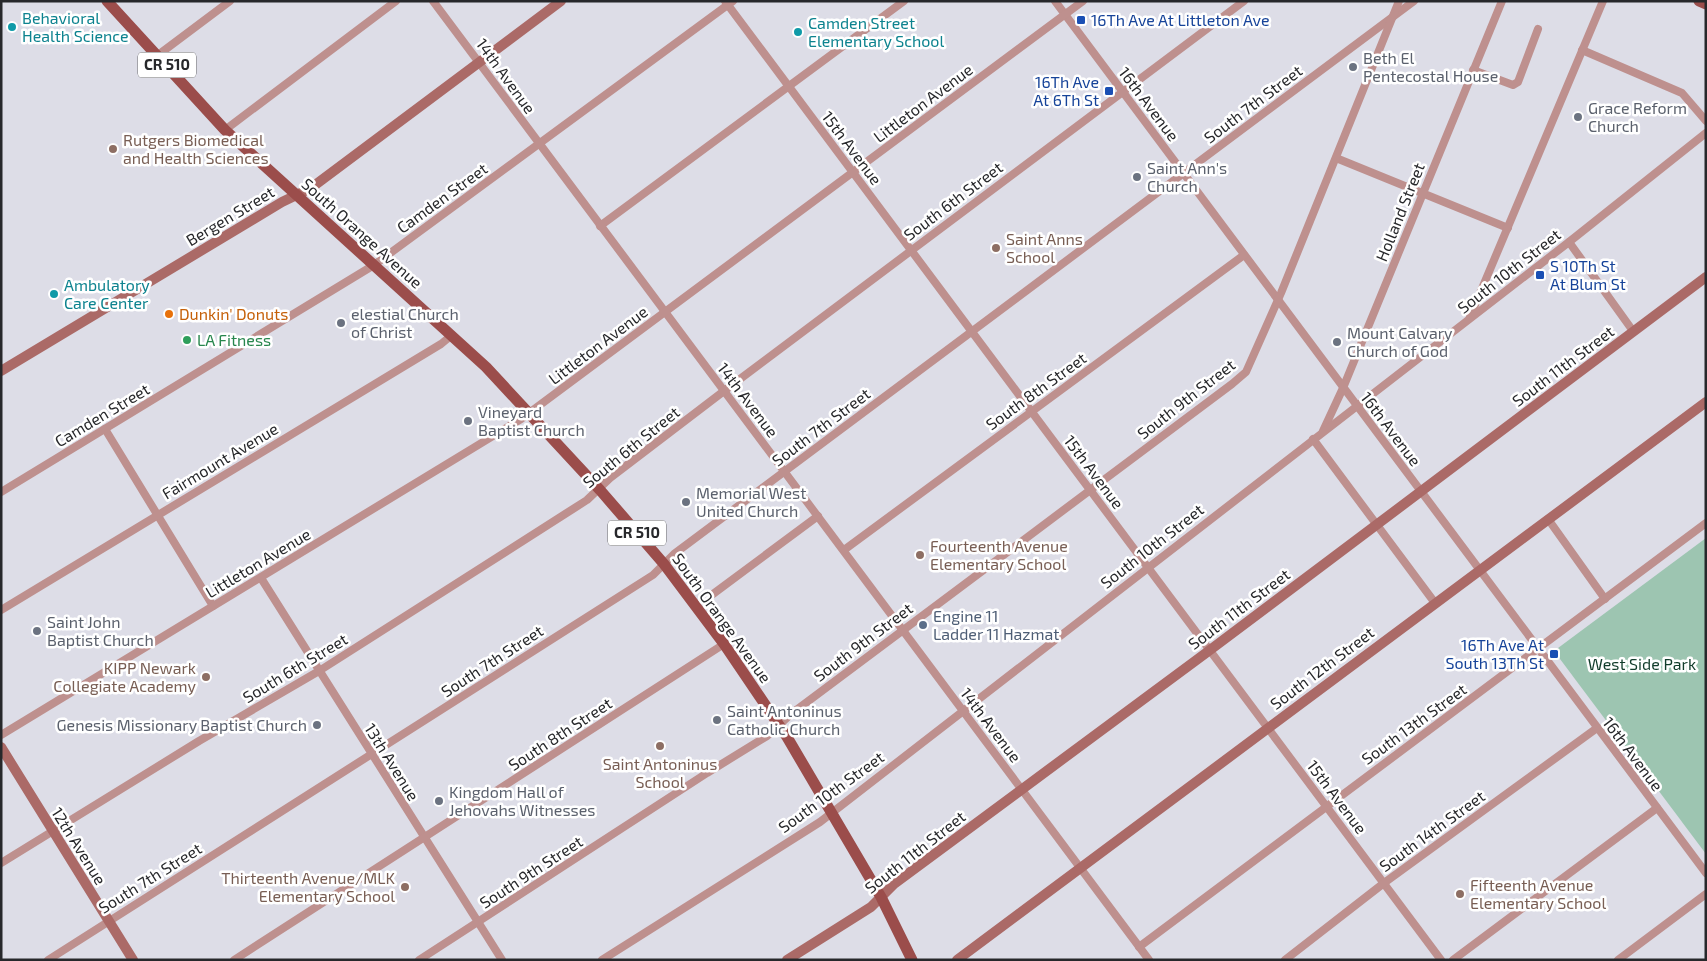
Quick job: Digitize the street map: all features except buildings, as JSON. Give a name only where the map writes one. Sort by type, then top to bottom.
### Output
[{"type":"main road","name":"South Orange Avenue","points":[[107,1],[225,130],[452,335],[530,413],[664,564],[724,644],[779,726],[832,811],[881,897],[912,960]]},
{"type":"main road","points":[[1699,1],[1706,4]]},
{"type":"street","points":[[158,55],[230,1]]},
{"type":"street","points":[[225,130],[396,1]]},
{"type":"street","name":"14th Avenue","points":[[433,1],[1149,960]]},
{"type":"street","name":"Bergen Street","points":[[1,371],[324,179],[561,1]]},
{"type":"street","points":[[600,226],[904,1]]},
{"type":"street","name":"16th Avenue","points":[[1055,1],[1478,571],[1706,873]]},
{"type":"street","name":"Littleton Avenue","points":[[1,735],[262,578],[530,413],[1083,1]]},
{"type":"street","name":"South 6th Street","points":[[1,863],[199,741],[319,671],[588,500],[610,478],[724,390],[1244,1]]},
{"type":"street","name":"South 9th Street","points":[[419,960],[767,736],[791,714],[902,629],[1246,372],[1278,301],[1399,1]]},
{"type":"street","name":"South 7th Street","points":[[48,960],[653,575],[674,554],[1414,1]]},
{"type":"street","name":"Holland Street","points":[[1322,432],[1343,388],[1502,1]]},
{"type":"street","points":[[1470,318],[1603,1]]},
{"type":"street","name":"15th Avenue","points":[[729,3],[1441,960]]},
{"type":"street","name":"Camden Street","points":[[1,492],[374,265],[729,3]]},
{"type":"street","points":[[1474,70],[1513,85],[1518,82],[1538,29]]},
{"type":"street","points":[[1582,50],[1682,93],[1706,121]]},
{"type":"street","name":"South 10th Street","points":[[602,960],[820,822],[962,710],[1569,242],[1706,133]]},
{"type":"street","points":[[1336,158],[1508,228]]},
{"type":"street","points":[[1569,242],[1633,331]]},
{"type":"street","name":"South 8th Street","points":[[844,550],[1244,255]]},
{"type":"street","name":"South 11th Street","points":[[787,960],[870,907],[894,884],[1210,650],[1706,277]]},
{"type":"street","name":"Fairmount Avenue","points":[[1,610],[452,335]]},
{"type":"street","name":"South 12th Street","points":[[957,960],[1706,402]]},
{"type":"street","points":[[105,429],[213,606]]},
{"type":"street","points":[[1313,439],[1435,603]]},
{"type":"street","points":[[714,594],[818,516]]},
{"type":"street","points":[[1548,519],[1605,599]]},
{"type":"street","name":"South 13th Street","points":[[1140,947],[1706,523]]},
{"type":"street","name":"13th Avenue","points":[[262,578],[502,960]]},
{"type":"street","name":"South 8th Street","points":[[234,960],[724,644]]},
{"type":"street","name":"South 14th Street","points":[[1285,960],[1384,883],[1597,728]]},
{"type":"street","name":"12th Avenue","points":[[1,747],[133,960]]},
{"type":"street","points":[[1453,960],[1657,808]]},
{"type":"street","points":[[1618,960],[1706,894]]},
{"type":"green space","name":"West Side Park","points":[[1706,538],[1706,854],[1554,651]]},
{"type":"place","name":"16Th Ave At Littleton Ave","points":[[1081,20]]},
{"type":"place","name":"Behavioral Health Science","points":[[12,27]]},
{"type":"place","name":"Camden Street Elementary School","points":[[798,32]]},
{"type":"place","name":"Beth El Pentecostal House","points":[[1353,67]]},
{"type":"place","name":"16Th Ave At 6Th St","points":[[1109,91]]},
{"type":"place","name":"Grace Reform Church","points":[[1578,117]]},
{"type":"place","name":"Rutgers Biomedical and Health Sciences","points":[[113,149]]},
{"type":"place","name":"Saint Ann's Church","points":[[1137,177]]},
{"type":"place","name":"Saint Anns School","points":[[996,248]]},
{"type":"place","name":"S 10Th St At Blum St","points":[[1540,275]]},
{"type":"place","name":"Ambulatory Care Center","points":[[54,294]]},
{"type":"place","name":"Dunkin' Donuts","points":[[169,314]]},
{"type":"place","name":"elestial Church of Christ","points":[[341,323]]},
{"type":"place","name":"LA Fitness","points":[[187,340]]},
{"type":"place","name":"Mount Calvary Church of God","points":[[1337,342]]},
{"type":"place","name":"Vineyard Baptist Church","points":[[468,421]]},
{"type":"place","name":"Memorial West United Church","points":[[686,502]]},
{"type":"place","name":"Fourteenth Avenue Elementary School","points":[[920,555]]},
{"type":"place","name":"Engine 11 Ladder 11 Hazmat","points":[[923,625]]},
{"type":"place","name":"Saint John Baptist Church","points":[[37,631]]},
{"type":"place","name":"16Th Ave At South 13Th St","points":[[1554,654]]},
{"type":"place","name":"KIPP Newark Collegiate Academy","points":[[206,677]]},
{"type":"place","name":"Saint Antoninus Catholic Church","points":[[717,720]]},
{"type":"place","name":"Genesis Missionary Baptist Church","points":[[317,725]]},
{"type":"place","name":"Saint Antoninus School","points":[[660,746]]},
{"type":"place","name":"Kingdom Hall of Jehovahs Witnesses","points":[[439,801]]},
{"type":"place","name":"Thirteenth Avenue/MLK Elementary School","points":[[405,887]]},
{"type":"place","name":"Fifteenth Avenue Elementary School","points":[[1460,894]]}]
